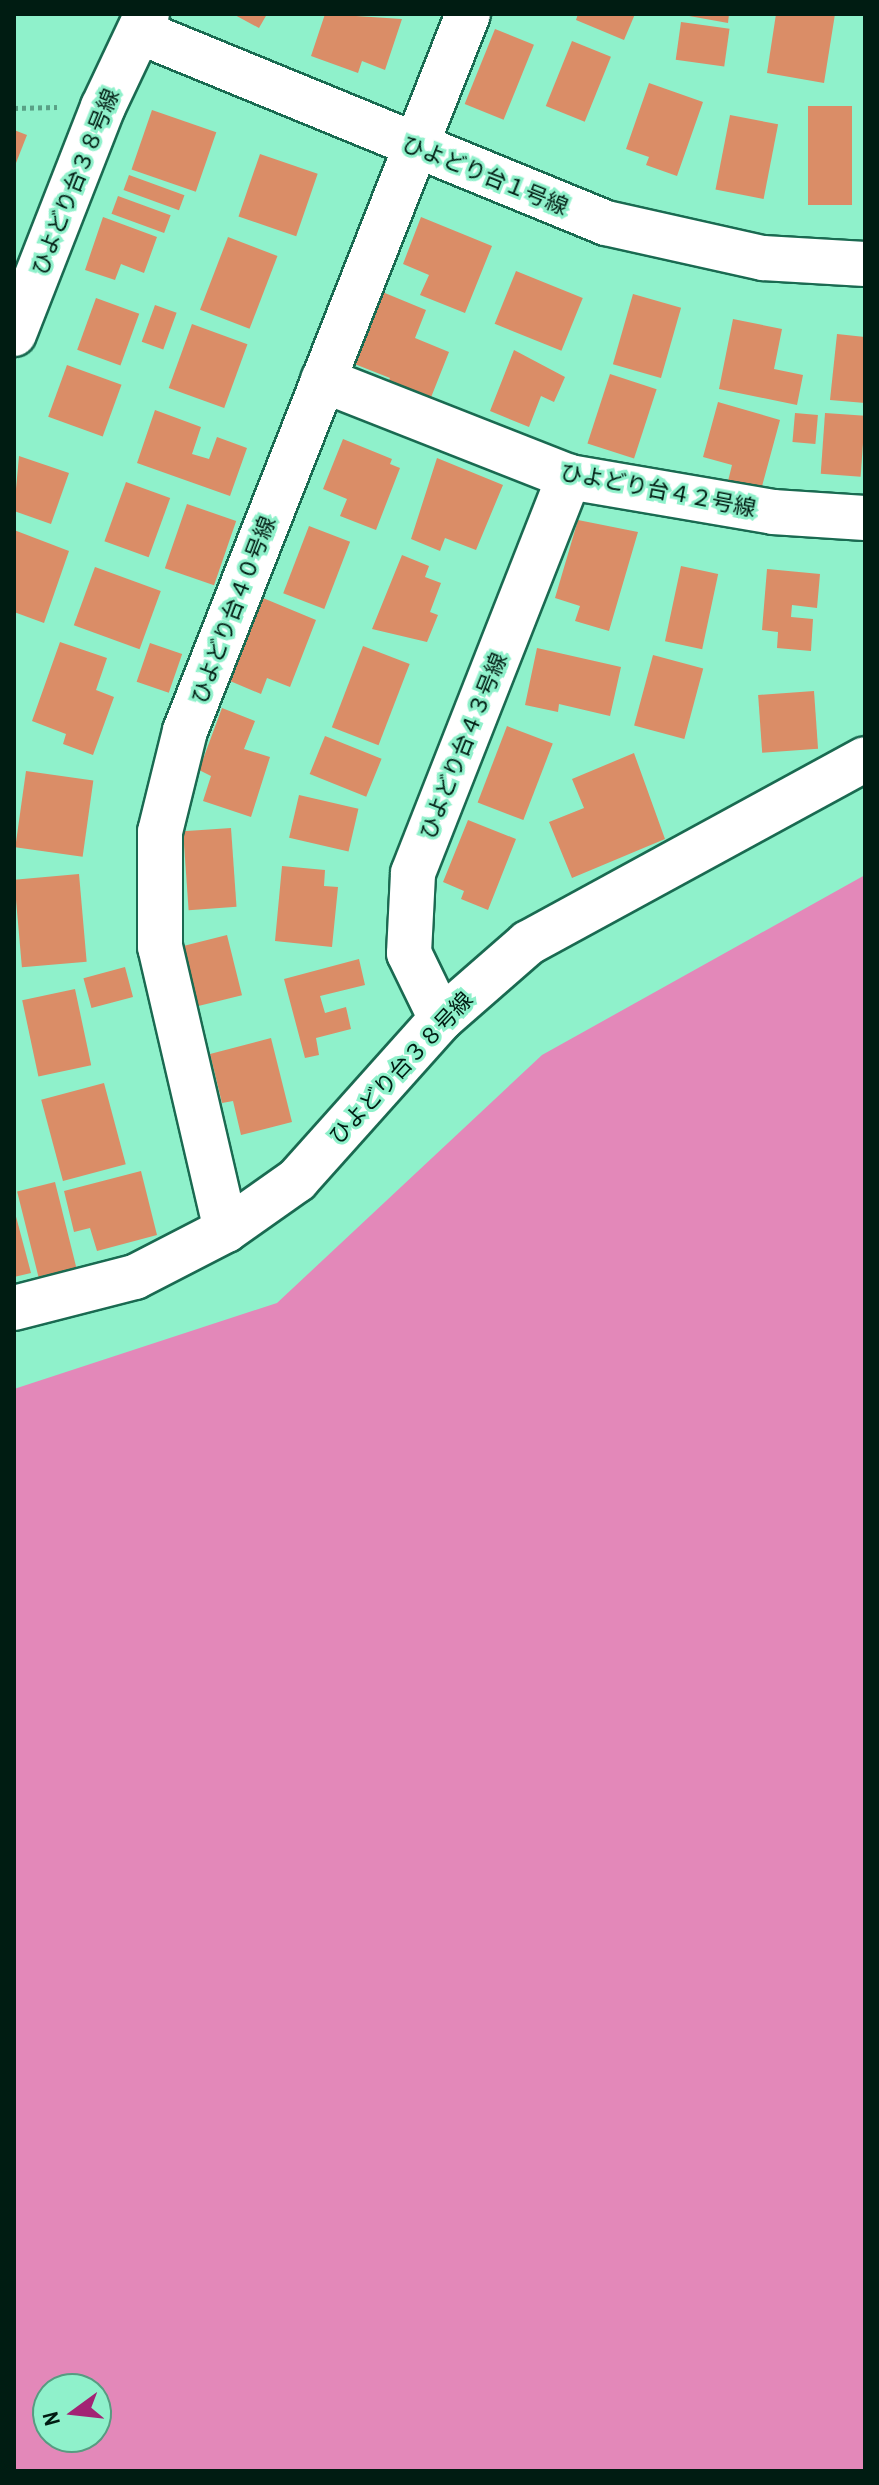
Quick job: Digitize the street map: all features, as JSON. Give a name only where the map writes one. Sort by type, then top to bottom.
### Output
[{"type":"street","name":"ひよどり台４０号線","points":[[226,1230],[160,947],[160,832],[185,731],[418,149],[468,14]]},
{"type":"street","name":"ひよどり台１号線","points":[[143,23],[418,149],[606,223],[763,258],[865,264]]},
{"type":"street","name":"ひよどり台３８号線","points":[[14,334],[103,107],[143,23]]},
{"type":"street","name":"ひよどり台４２号線","points":[[323,380],[569,477],[773,512],[865,518]]},
{"type":"street","name":"ひよどり台４３号線","points":[[441,1019],[409,953],[413,873],[569,477]]},
{"type":"street","name":"ひよどり台３８号線","points":[[14,1308],[135,1277],[226,1230],[297,1180],[441,1019],[528,943],[865,759]]},
{"type":"shaded area","points":[[865,875],[865,2471],[14,2471],[14,1389],[277,1303],[542,1055]]},
{"type":"building","points":[[233,14],[267,14],[259,28]]},
{"type":"building","points":[[325,14],[402,19],[385,70],[362,61],[358,73],[311,56]]},
{"type":"building","points":[[578,14],[635,14],[624,40],[576,20]]},
{"type":"building","points":[[678,14],[729,14],[728,23]]},
{"type":"building","points":[[776,14],[835,14],[824,83],[767,73]]},
{"type":"building","points":[[681,22],[730,29],[724,66],[676,60]]},
{"type":"building","points":[[495,29],[534,45],[504,120],[465,104]]},
{"type":"building","points":[[572,41],[611,57],[585,122],[546,106]]},
{"type":"building","points":[[649,83],[703,102],[677,176],[646,165],[649,157],[626,149]]},
{"type":"building","points":[[808,106],[852,106],[852,205],[808,205]]},
{"type":"building","points":[[152,110],[216,132],[196,192],[131,170]]},
{"type":"building","points":[[730,115],[778,124],[764,199],[715,190]]},
{"type":"building","points":[[14,130],[27,135],[16,163],[14,162]]},
{"type":"building","points":[[260,154],[318,174],[296,236],[239,216]]},
{"type":"building","points":[[129,175],[184,195],[179,210],[124,190]]},
{"type":"building","points":[[118,196],[171,215],[164,233],[112,214]]},
{"type":"building","points":[[103,217],[157,237],[144,273],[121,264],[115,280],[85,270]]},
{"type":"building","points":[[421,217],[492,246],[465,313],[420,295],[429,275],[403,264]]},
{"type":"building","points":[[228,237],[277,256],[250,329],[200,310]]},
{"type":"building","points":[[516,271],[583,298],[561,351],[495,324]]},
{"type":"building","points":[[380,291],[426,310],[415,338],[449,352],[428,405],[385,388],[390,378],[352,363]]},
{"type":"building","points":[[633,294],[681,308],[661,378],[613,364]]},
{"type":"building","points":[[96,298],[139,314],[120,365],[77,350]]},
{"type":"building","points":[[155,305],[177,313],[163,350],[142,342]]},
{"type":"building","points":[[733,319],[782,329],[774,369],[803,375],[797,405],[719,389]]},
{"type":"building","points":[[192,324],[247,344],[224,408],[169,388]]},
{"type":"building","points":[[837,334],[865,337],[865,403],[830,400]]},
{"type":"building","points":[[514,350],[565,377],[554,402],[541,396],[529,427],[490,411]]},
{"type":"building","points":[[67,365],[122,385],[103,437],[48,417]]},
{"type":"building","points":[[610,374],[657,389],[634,459],[587,443]]},
{"type":"building","points":[[718,402],[780,420],[761,490],[728,481],[732,465],[703,457]]},
{"type":"building","points":[[155,410],[201,427],[192,454],[209,459],[217,437],[247,448],[230,496],[137,463]]},
{"type":"building","points":[[795,413],[818,415],[815,444],[792,442]]},
{"type":"building","points":[[825,413],[865,416],[861,477],[821,474]]},
{"type":"building","points":[[343,439],[392,459],[390,464],[400,468],[376,530],[340,516],[347,499],[323,489]]},
{"type":"building","points":[[19,456],[69,473],[51,524],[14,511]]},
{"type":"building","points":[[437,458],[503,485],[476,550],[445,538],[440,551],[411,539]]},
{"type":"building","points":[[126,482],[170,498],[149,557],[104,541]]},
{"type":"building","points":[[187,504],[236,521],[214,585],[165,568]]},
{"type":"building","points":[[578,520],[638,532],[609,631],[575,621],[580,606],[555,598]]},
{"type":"building","points":[[309,526],[350,542],[324,609],[283,593]]},
{"type":"building","points":[[14,530],[69,551],[44,623],[14,612]]},
{"type":"building","points":[[402,555],[429,566],[425,577],[441,583],[430,612],[438,615],[427,642],[372,629]]},
{"type":"building","points":[[681,566],[718,574],[702,649],[665,641]]},
{"type":"building","points":[[95,567],[161,591],[140,649],[74,625]]},
{"type":"building","points":[[767,569],[820,574],[817,608],[792,605],[791,617],[813,619],[811,651],[777,648],[778,632],[762,630]]},
{"type":"building","points":[[263,598],[316,620],[290,687],[267,678],[261,694],[230,681]]},
{"type":"building","points":[[60,642],[107,658],[96,690],[114,697],[93,755],[63,744],[66,734],[32,721]]},
{"type":"building","points":[[150,643],[182,654],[169,693],[137,682]]},
{"type":"building","points":[[363,646],[410,664],[379,745],[332,727]]},
{"type":"building","points":[[537,648],[621,667],[610,716],[559,704],[558,712],[525,705]]},
{"type":"building","points":[[653,655],[703,668],[684,739],[634,726]]},
{"type":"building","points":[[814,691],[818,749],[762,753],[758,695]]},
{"type":"building","points":[[222,708],[255,721],[244,749],[270,757],[251,817],[203,801],[211,776],[199,770]]},
{"type":"building","points":[[507,726],[553,744],[523,820],[478,803]]},
{"type":"building","points":[[325,736],[382,759],[366,797],[310,774]]},
{"type":"building","points":[[634,753],[665,839],[572,878],[549,822],[584,808],[572,779]]},
{"type":"building","points":[[26,771],[93,780],[83,857],[15,847]]},
{"type":"building","points":[[299,795],[358,809],[349,852],[289,838]]},
{"type":"building","points":[[468,820],[516,839],[488,910],[461,899],[464,891],[443,882]]},
{"type":"building","points":[[231,828],[237,907],[189,910],[183,831]]},
{"type":"building","points":[[282,866],[325,870],[324,886],[338,887],[332,947],[275,941]]},
{"type":"building","points":[[79,874],[87,962],[22,967],[14,880]]},
{"type":"building","points":[[227,935],[242,995],[197,1006],[182,946]]},
{"type":"building","points":[[359,959],[365,985],[320,996],[325,1013],[346,1007],[351,1029],[316,1038],[319,1055],[305,1058],[284,979]]},
{"type":"building","points":[[125,967],[133,997],[91,1008],[83,978]]},
{"type":"building","points":[[75,989],[91,1065],[38,1077],[22,1000]]},
{"type":"building","points":[[271,1038],[292,1122],[241,1135],[233,1101],[222,1103],[210,1054]]},
{"type":"building","points":[[104,1083],[126,1164],[63,1181],[41,1100]]},
{"type":"building","points":[[141,1171],[157,1235],[97,1251],[90,1228],[74,1232],[64,1191]]},
{"type":"building","points":[[55,1182],[76,1267],[38,1277],[17,1191]]},
{"type":"building","points":[[14,1209],[31,1273],[14,1277]]}]
